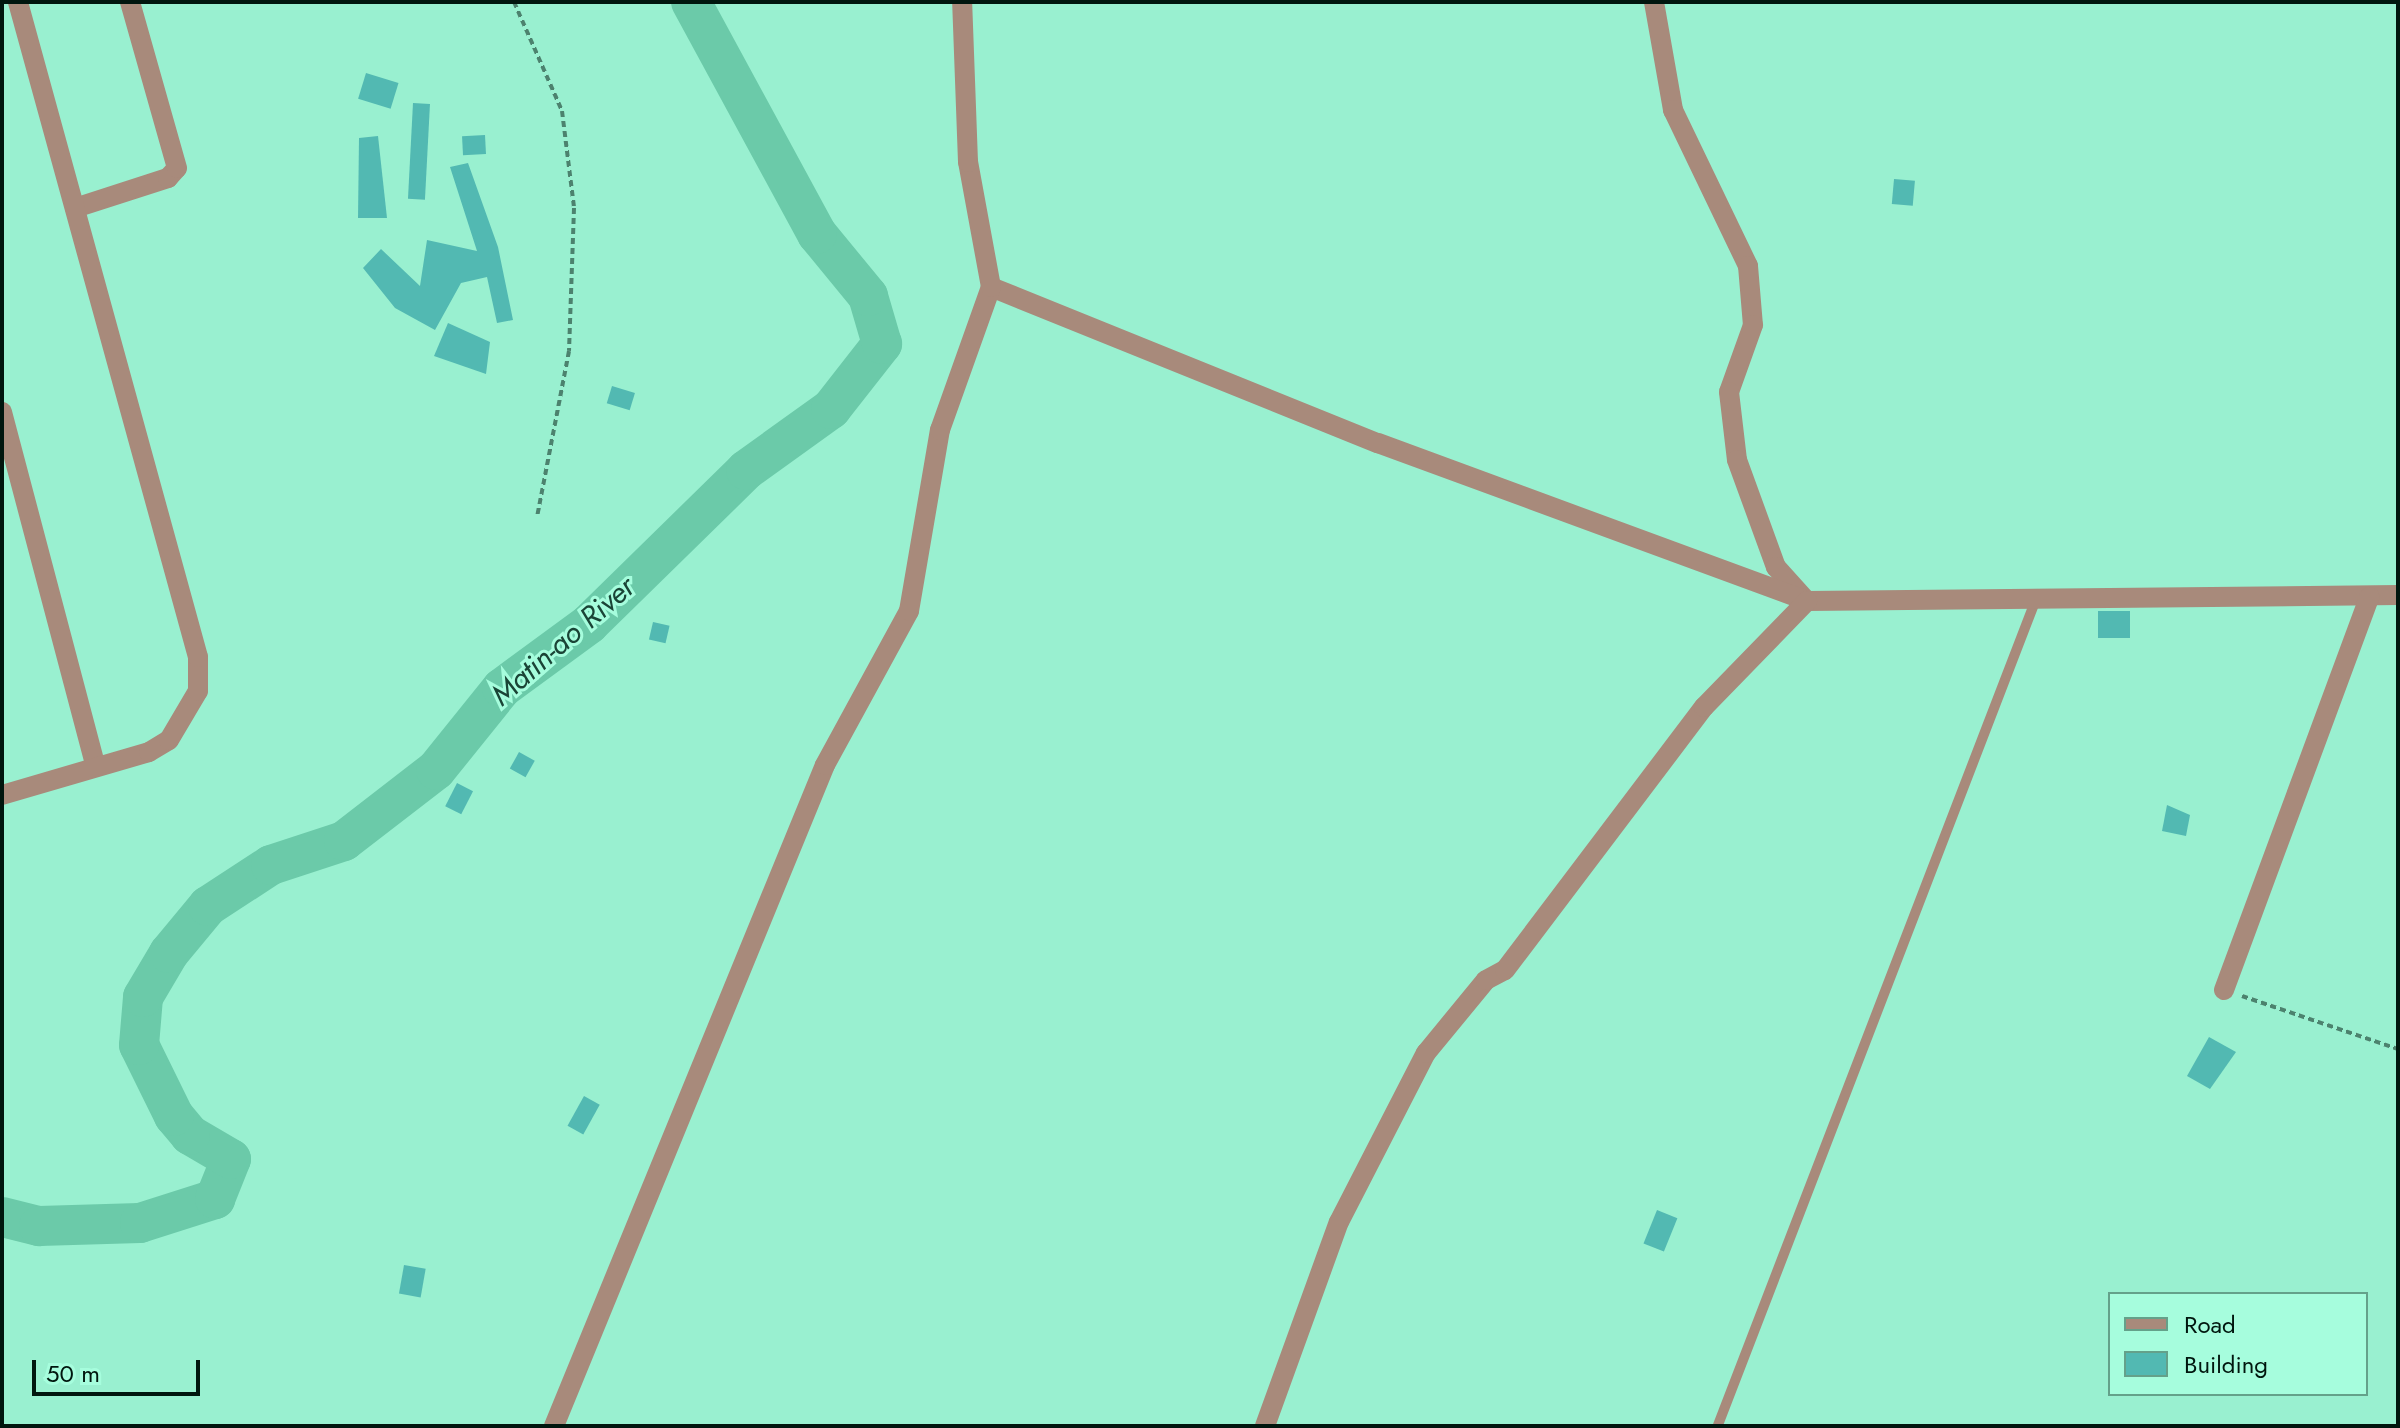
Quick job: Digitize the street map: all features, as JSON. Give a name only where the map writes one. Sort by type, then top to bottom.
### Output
[{"type":"street","points":[[2,795],[96,767],[169,740],[198,691],[198,657],[18,2]]},
{"type":"street","points":[[75,208],[168,178],[177,168],[130,2]]},
{"type":"street","points":[[554,1426],[830,754],[909,611],[940,430],[991,287],[968,162],[962,2]]},
{"type":"street","points":[[1654,2],[1673,110],[1748,266],[1753,325],[1729,392],[1737,460],[1776,567],[1807,601]]},
{"type":"street","points":[[991,287],[1378,443],[1807,601],[2398,595]]},
{"type":"street","points":[[2,412],[96,767]]},
{"type":"street","points":[[2224,990],[2369,597]]},
{"type":"street","points":[[1265,1426],[1339,1222],[1426,1053],[1486,980],[1505,970],[1704,707],[1807,601]]},
{"type":"lane","points":[[1718,1425],[2037,597]]},
{"type":"path","points":[[514,2],[562,111],[574,208],[569,351],[537,517]]},
{"type":"path","points":[[2224,990],[2398,1049]]},
{"type":"building","points":[[366,73],[399,83],[391,109],[358,99]]},
{"type":"building","points":[[413,103],[430,104],[425,200],[408,199]]},
{"type":"building","points":[[485,135],[486,154],[463,155],[462,136]]},
{"type":"building","points":[[378,136],[387,218],[358,218],[359,138]]},
{"type":"building","points":[[468,163],[498,247],[513,320],[497,323],[487,277],[461,283],[435,330],[395,308],[363,268],[381,249],[420,286],[427,240],[477,251],[450,167]]},
{"type":"building","points":[[1894,179],[1915,181],[1913,206],[1892,204]]},
{"type":"building","points":[[448,323],[490,342],[486,374],[434,356]]},
{"type":"building","points":[[612,386],[635,393],[630,410],[607,403]]},
{"type":"building","points":[[2098,611],[2130,611],[2130,638],[2098,638]]},
{"type":"building","points":[[653,622],[670,626],[666,643],[649,640]]},
{"type":"building","points":[[519,752],[535,761],[526,777],[510,769]]},
{"type":"building","points":[[457,783],[473,791],[461,814],[445,806]]},
{"type":"building","points":[[2167,805],[2190,815],[2186,836],[2162,831]]},
{"type":"building","points":[[2209,1037],[2236,1052],[2210,1089],[2187,1076]]},
{"type":"building","points":[[584,1096],[600,1105],[583,1134],[568,1126]]},
{"type":"building","points":[[1657,1210],[1677,1218],[1664,1252],[1644,1243]]},
{"type":"building","points":[[404,1265],[426,1269],[421,1297],[399,1294]]},
{"type":"waterway","name":"Matin-ao River","points":[[2,1217],[39,1226],[140,1223],[215,1199],[231,1159],[190,1135],[174,1116],[139,1045],[143,997],[169,953],[208,906],[271,865],[344,841],[436,770],[502,688],[589,624],[746,470],[831,409],[882,344],[868,296],[817,234],[691,2]]}]
